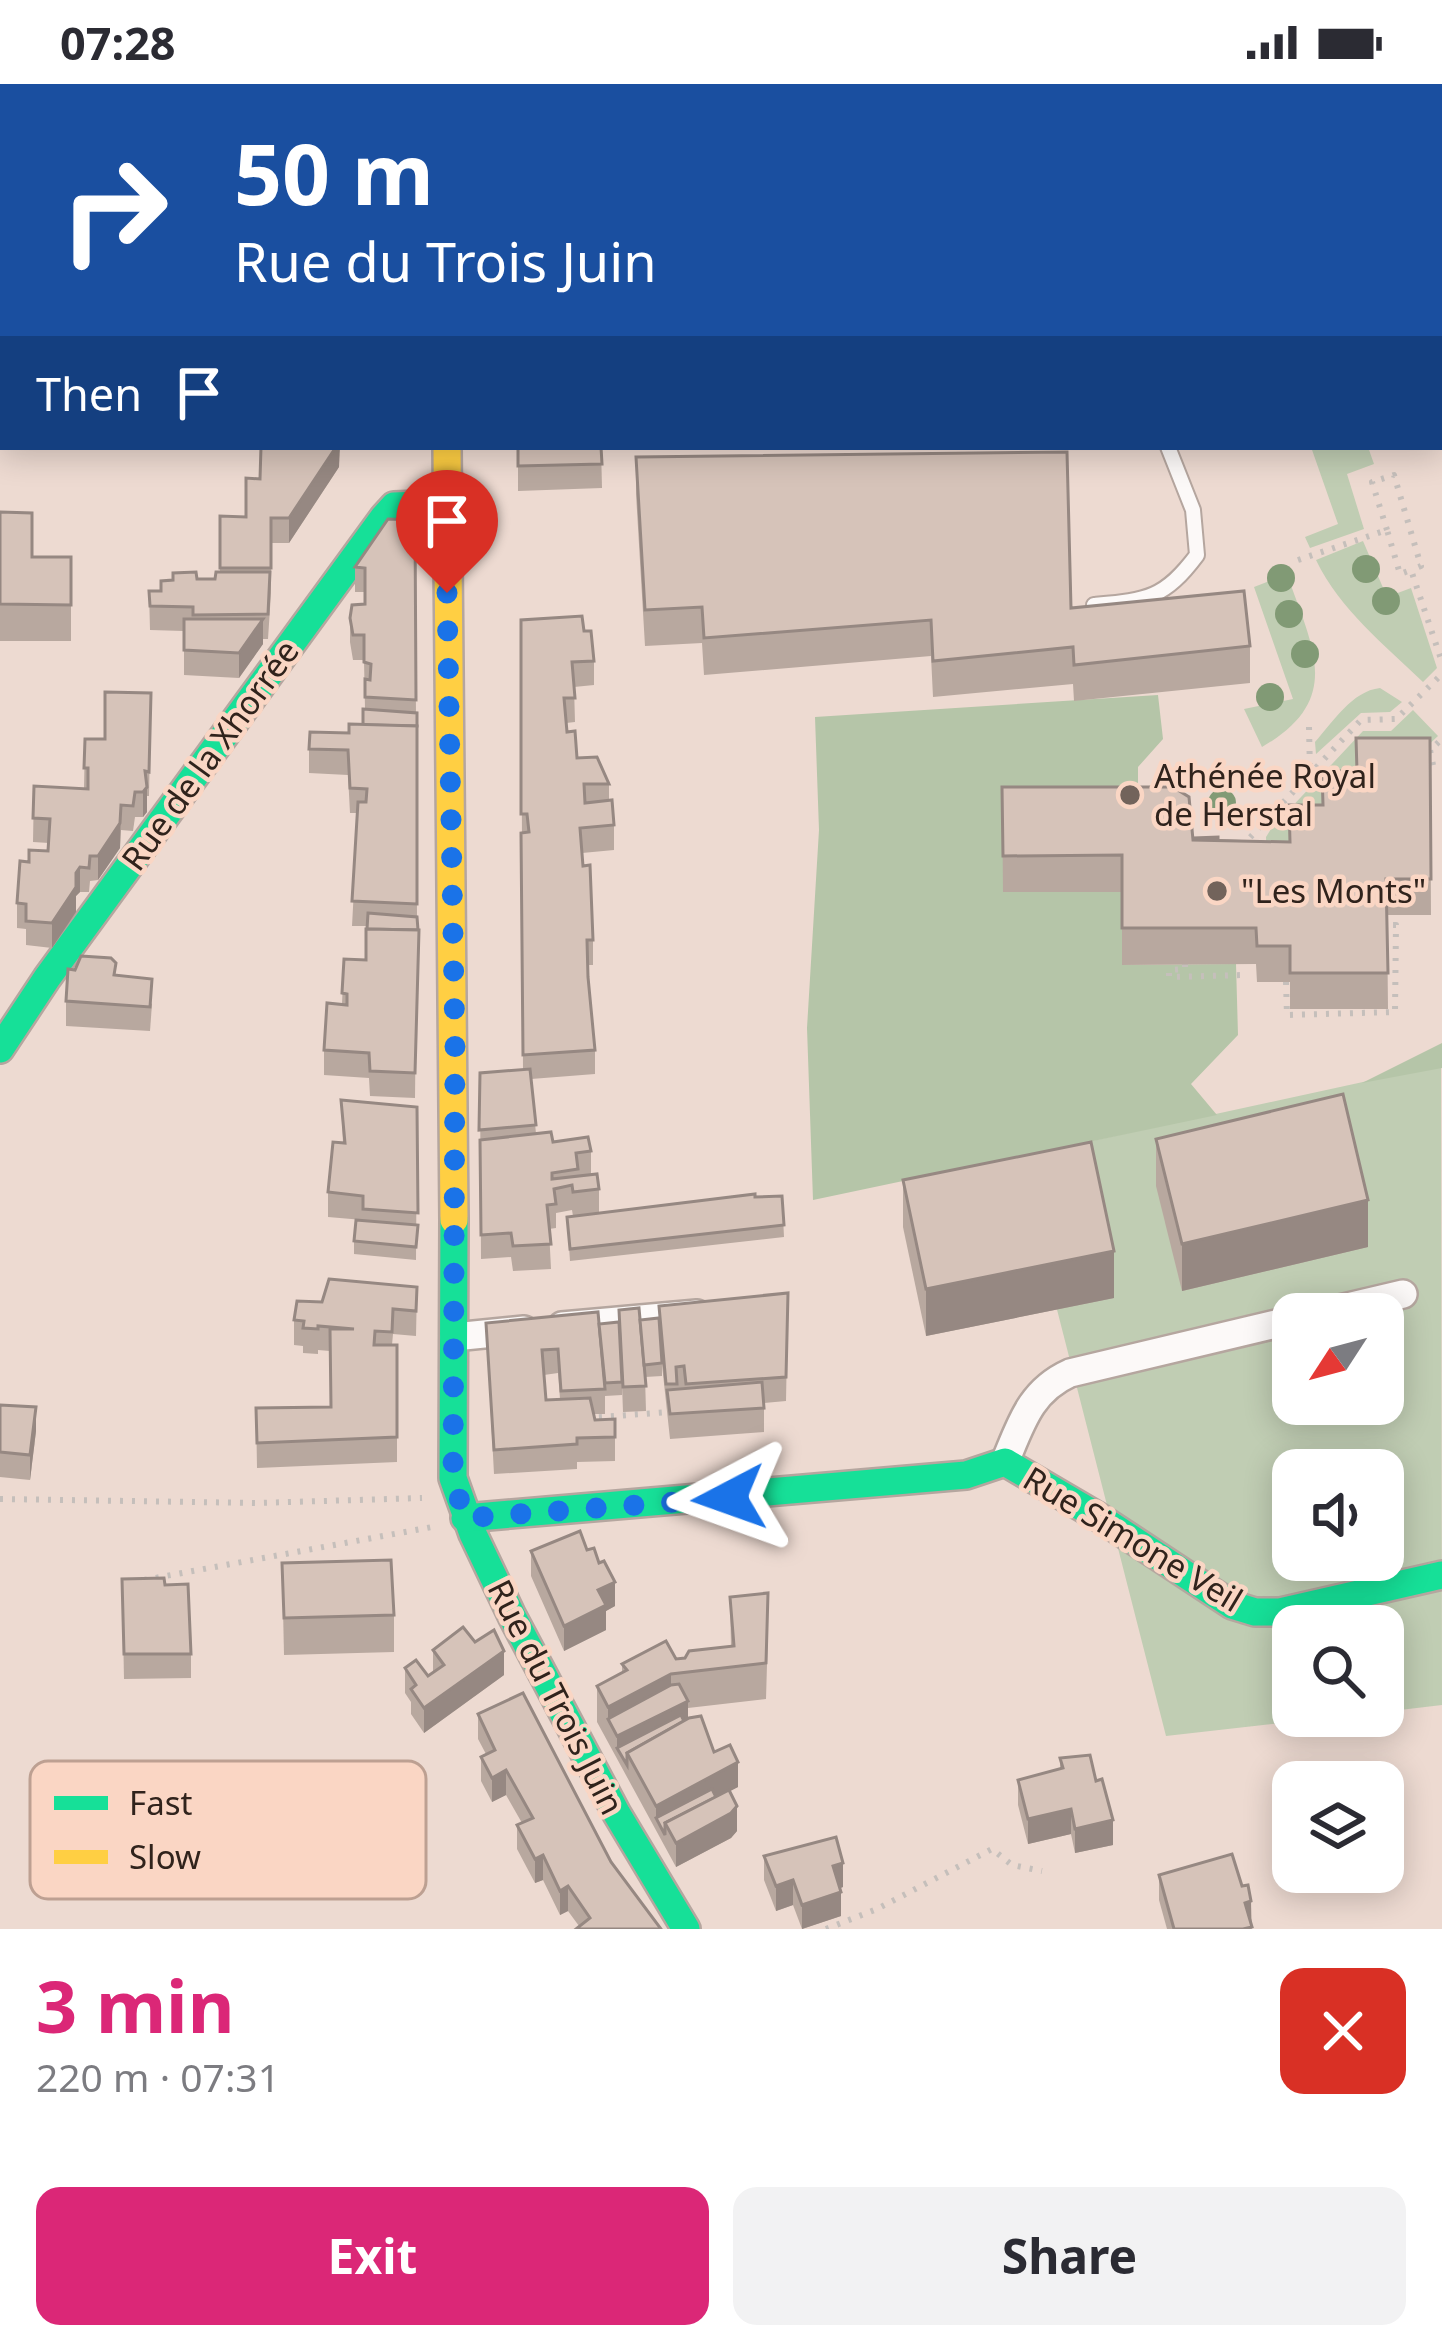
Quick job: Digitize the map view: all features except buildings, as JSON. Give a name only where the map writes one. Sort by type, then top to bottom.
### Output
[{"type":"street","name":"Rue du Trois Juin","points":[[447,450],[455,1047],[453,1478],[461,1506],[649,1875],[686,1929]]},
{"type":"street","name":"Rue de la Xhorrée","points":[[0,1049],[384,517],[394,506],[446,504]]},
{"type":"street","points":[[454,1337],[715,1312]]},
{"type":"street","points":[[1005,1462],[1029,1405],[1047,1384],[1070,1373],[1272,1325]]},
{"type":"street","name":"Rue Simone Veil","points":[[461,1506],[966,1475],[1005,1462],[1232,1605],[1256,1612],[1280,1612],[1442,1575]]},
{"type":"lane","points":[[1094,605],[1145,600],[1179,579],[1197,555],[1193,510],[1169,450]]},
{"type":"path","points":[[1394,475],[1421,566],[1400,574],[1387,530],[1372,482],[1394,475]]},
{"type":"path","points":[[1298,560],[1387,530]]},
{"type":"path","points":[[1411,570],[1442,662]]},
{"type":"path","points":[[1239,849],[1361,720],[1396,719],[1442,674]]},
{"type":"path","points":[[1309,727],[1310,773]]},
{"type":"path","points":[[1415,770],[1434,770],[1430,750],[1442,739]]},
{"type":"path","points":[[1286,982],[1287,1015],[1395,1012],[1396,925],[1386,925]]},
{"type":"path","points":[[1185,964],[1185,969],[1169,970],[1169,976],[1243,975]]},
{"type":"path","points":[[567,1420],[682,1411]]},
{"type":"path","points":[[0,1498],[398,1501],[461,1506]]},
{"type":"path","points":[[128,1582],[410,1534],[461,1506]]},
{"type":"path","points":[[826,1929],[877,1909],[992,1849],[1012,1864],[1042,1871]]},
{"type":"green space","points":[[1312,450],[1369,450],[1374,464],[1347,474],[1364,529],[1310,548],[1305,537],[1338,524]]},
{"type":"green space","points":[[1363,541],[1387,597],[1411,588],[1437,668],[1423,682],[1350,611],[1316,560]]},
{"type":"green space","points":[[1287,574],[1312,648],[1313,690],[1288,729],[1262,747],[1244,709],[1293,699],[1254,587]]},
{"type":"green space","points":[[1380,688],[1402,702],[1390,712],[1361,713],[1316,754],[1315,742],[1344,709]]},
{"type":"green space","points":[[1158,695],[1163,739],[1138,767],[1122,892],[1122,965],[1236,964],[1238,1035],[1191,1084],[1217,1115],[813,1200],[807,1028],[819,830],[815,717]]},
{"type":"green space","points":[[1413,710],[1438,736],[1329,807],[1289,859],[1267,860],[1266,837],[1271,829],[1363,731],[1391,731]]},
{"type":"green space","points":[[1442,1043],[1442,1068],[1362,1083]]},
{"type":"green space","points":[[1441,1065],[1442,1705],[1404,1710],[1404,1605],[1272,1605],[1272,1724],[1166,1736],[1018,1157]]},
{"type":"traffic: fast","points":[[0,1049],[384,517],[394,506],[446,504]]},
{"type":"traffic: fast","points":[[454,1220],[453,1478],[473,1534],[512,1616],[617,1814],[686,1929]]},
{"type":"traffic: fast","points":[[465,1518],[966,1475],[1005,1462],[1232,1605],[1255,1612],[1280,1612],[1442,1575]]},
{"type":"traffic: slow","points":[[447,450],[454,1220]]},
{"type":"place","name":"Athénée Royal de Herstal","points":[[1130,795]]},
{"type":"place","name":"\"Les Monts\"","points":[[1217,891]]},
{"type":"route","points":[[447,593],[455,1047],[453,1478],[457,1494],[465,1518],[729,1498]]}]
